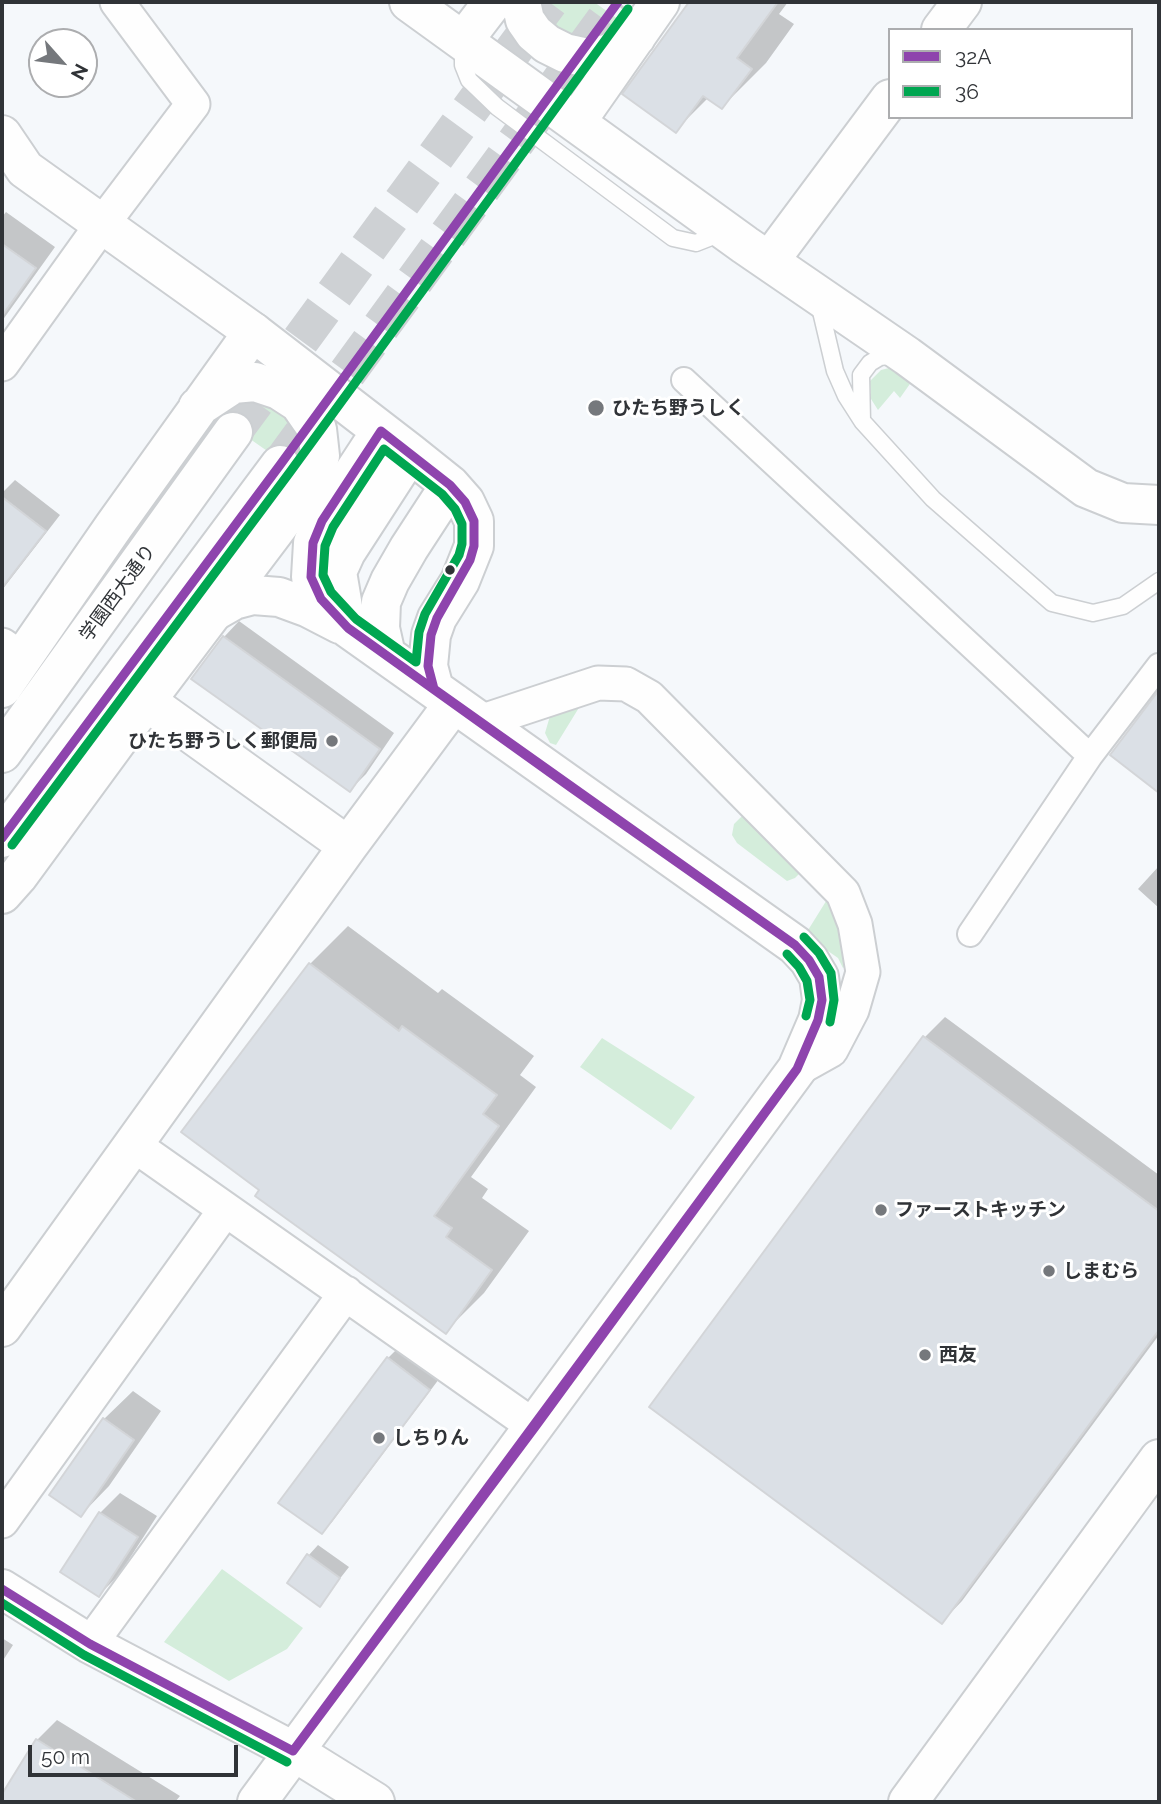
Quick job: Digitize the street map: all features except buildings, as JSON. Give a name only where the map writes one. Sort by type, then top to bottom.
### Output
[{"type":"street","points":[[2,364],[193,104],[117,2]]},
{"type":"street","points":[[409,2],[817,295],[907,356],[1086,488],[1123,503],[1159,505]]},
{"type":"street","points":[[463,41],[493,2]]},
{"type":"street","points":[[521,2],[525,20],[534,33],[547,44],[565,53],[588,58],[610,53],[636,37]]},
{"type":"street","points":[[576,122],[660,2]]},
{"type":"street","points":[[942,28],[962,2]]},
{"type":"street","points":[[770,260],[888,102]]},
{"type":"street","points":[[2,135],[25,169],[253,332],[450,485],[472,512],[475,533],[470,560],[437,618],[428,666],[456,705]]},
{"type":"street","points":[[9,664],[253,332]]},
{"type":"street","points":[[684,380],[1090,756]]},
{"type":"street","points":[[2,894],[310,484],[320,456],[317,429],[299,403],[279,390],[255,382],[233,384],[198,407]]},
{"type":"street","name":"学園西大通り","points":[[2,753],[233,432]]},
{"type":"street","points":[[348,628],[321,599],[312,577],[313,543],[321,521],[396,442]]},
{"type":"street","points":[[2,838],[280,466]]},
{"type":"street","points":[[386,655],[380,628],[382,602],[403,559],[450,485]]},
{"type":"street","points":[[214,612],[234,600],[253,595],[279,597],[309,608],[348,628],[795,945],[819,977],[822,1000],[818,1020],[797,1069],[257,1802]]},
{"type":"street","points":[[970,934],[1090,756],[1159,666]]},
{"type":"street","points":[[2,1327],[348,846],[456,705],[597,683],[626,684],[649,697],[843,893],[855,924],[863,972],[852,1010],[831,1050],[797,1069]]},
{"type":"street","points":[[146,701],[348,846]]},
{"type":"street","points":[[134,1145],[535,1427]]},
{"type":"street","points":[[2,1521],[225,1210]]},
{"type":"street","points":[[90,1644],[346,1293]]},
{"type":"street","points":[[908,1802],[1159,1459]]},
{"type":"street","points":[[2,1589],[90,1644],[293,1752],[375,1802]]},
{"type":"lane","points":[[463,41],[463,65],[469,80],[497,107],[673,238],[696,243],[726,230]]},
{"type":"lane","points":[[817,295],[827,326],[835,371],[846,396],[862,421],[933,499],[1052,603],[1093,613],[1123,607],[1159,580]]},
{"type":"lane","points":[[862,421],[861,374],[870,363],[880,357],[907,356]]},
{"type":"green space","points":[[536,2],[594,2],[625,24],[594,43],[548,27]]},
{"type":"green space","points":[[881,370],[898,370],[912,381],[900,398],[894,391],[878,410],[871,399],[870,381]]},
{"type":"green space","points":[[245,401],[276,407],[296,426],[302,446],[300,474],[213,413]]},
{"type":"green space","points":[[580,706],[556,745],[550,743],[545,733],[550,716]]},
{"type":"green space","points":[[743,815],[803,870],[795,878],[787,881],[737,843],[732,835],[734,824]]},
{"type":"green space","points":[[828,898],[836,907],[848,964],[843,968],[838,958],[805,935]]},
{"type":"green space","points":[[602,1038],[695,1097],[671,1130],[580,1067]]},
{"type":"green space","points":[[222,1569],[303,1628],[287,1649],[229,1681],[164,1642]]},
{"type":"tunnel","points":[[233,432],[549,2]]},
{"type":"tunnel","points":[[280,465],[618,2]]},
{"type":"transit line","name":"32A","points":[[2,838],[280,465],[618,2]]},
{"type":"transit line","name":"36","points":[[12,845],[290,472],[628,9]]},
{"type":"transit line","name":"32A","points":[[381,431],[450,485],[465,502],[474,521],[474,546],[470,560],[437,618],[431,635],[428,666],[434,689],[795,945],[573,789],[348,628],[321,599],[311,577],[313,543],[322,521],[381,431]]},
{"type":"transit line","name":"36","points":[[384,449],[442,494],[455,509],[462,524],[459,555],[425,614],[419,632],[416,662],[356,619],[331,592],[323,575],[325,546],[333,527],[384,449]]},
{"type":"transit line","name":"36","points":[[804,937],[819,953],[831,973],[834,1000],[830,1022]]},
{"type":"transit line","name":"32A","points":[[795,945],[809,960],[819,977],[822,1000],[818,1020]]},
{"type":"transit line","name":"36","points":[[787,954],[807,981],[810,1000],[806,1016]]},
{"type":"transit line","name":"32A","points":[[797,1069],[818,1020]]},
{"type":"transit line","name":"32A","points":[[797,1069],[818,1020]]},
{"type":"transit line","name":"32A","points":[[797,1069],[535,1427],[293,1751],[797,1069]]},
{"type":"transit line","name":"32A","points":[[2,1589],[90,1644],[293,1751]]},
{"type":"transit line","name":"36","points":[[2,1603],[84,1655],[287,1762]]},
{"type":"place","name":"ひたち野うしく","points":[[596,408]]},
{"type":"place","name":"ひたち野うしく郵便局","points":[[332,741]]},
{"type":"place","name":"ファーストキッチン","points":[[881,1210]]},
{"type":"place","name":"しまむら","points":[[1049,1271]]},
{"type":"place","name":"西友","points":[[925,1355]]},
{"type":"place","name":"しちりん","points":[[379,1438]]}]
